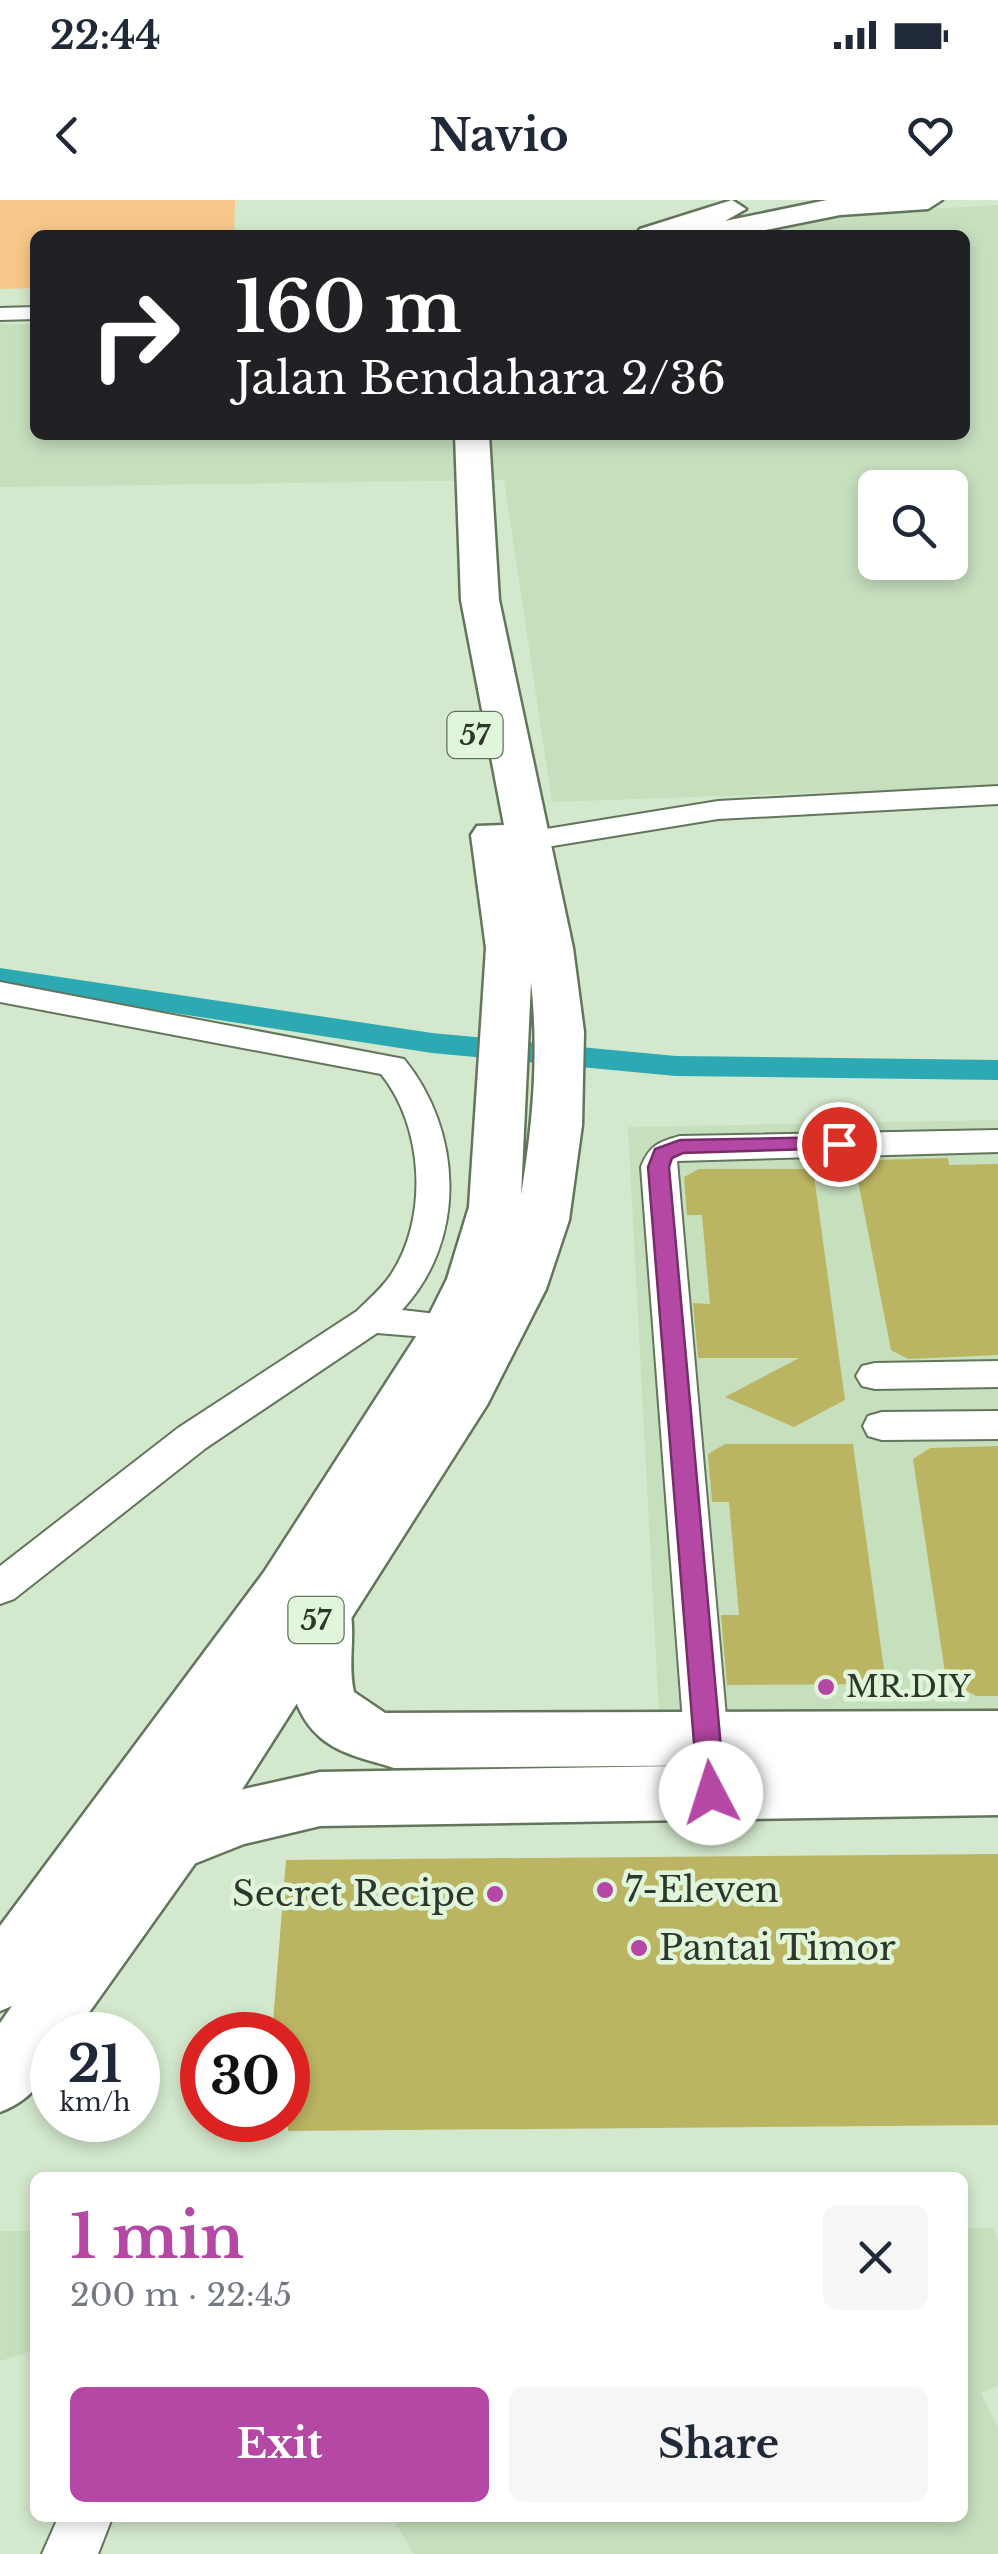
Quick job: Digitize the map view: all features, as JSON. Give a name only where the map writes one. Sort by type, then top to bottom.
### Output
[{"type":"main road","points":[[665,230],[754,200]]},
{"type":"main road","points":[[726,210],[790,200]]},
{"type":"main road","points":[[722,230],[840,206],[928,200]]},
{"type":"main road","name":"57","points":[[0,1980],[285,1588],[450,1326],[473,1279],[494,1207],[509,948],[452,594],[450,440]]},
{"type":"main road","name":"57","points":[[0,2079],[171,1845],[467,1392],[518,1289],[543,1220],[558,1125],[560,1032],[550,948],[480,600],[472,440]]},
{"type":"main road","points":[[324,1609],[318,1660],[322,1693],[336,1716],[357,1732],[394,1742],[998,1788]]},
{"type":"main road","points":[[171,1845],[248,1813],[320,1800],[709,1767],[998,1737]]},
{"type":"street","points":[[0,314],[30,313]]},
{"type":"street","points":[[528,840],[718,810],[998,796]]},
{"type":"street","points":[[0,992],[392,1066],[406,1079],[418,1103],[432,1158],[426,1234],[406,1281],[370,1320],[192,1438],[0,1588]]},
{"type":"street","points":[[709,1767],[658,1167],[663,1154],[680,1147],[998,1141]]},
{"type":"street","points":[[370,1320],[450,1326]]},
{"type":"street","points":[[874,1376],[998,1374]]},
{"type":"street","points":[[882,1426],[998,1426]]},
{"type":"street","points":[[70,2554],[83,2522]]},
{"type":"shaded area","points":[[0,200],[235,200],[234,230],[30,230],[30,288],[0,289]]},
{"type":"shaded area","points":[[998,205],[998,786],[552,802],[504,480],[0,487],[0,324],[30,324],[30,440],[970,440],[970,230],[763,230],[863,213]]},
{"type":"shaded area","points":[[998,1120],[998,1710],[659,1713],[628,1127]]},
{"type":"shaded area","points":[[968,2228],[993,2228],[998,2240],[998,2386],[981,2392],[998,2428],[998,2554],[414,2554],[394,2522],[968,2522]]},
{"type":"shaded area","points":[[0,2231],[30,2231],[30,2352],[0,2361]]},
{"type":"building","points":[[948,1158],[949,1165],[998,1164],[998,1355],[908,1359],[891,1350],[856,1170],[875,1160]]},
{"type":"building","points":[[699,1169],[813,1169],[845,1400],[794,1427],[725,1397],[799,1358],[698,1358],[693,1303],[710,1304],[702,1215],[687,1215],[684,1177]]},
{"type":"building","points":[[725,1444],[853,1444],[886,1684],[727,1685],[721,1615],[739,1615],[729,1502],[712,1502],[708,1454]]},
{"type":"building","points":[[998,1446],[998,1696],[976,1696],[946,1679],[913,1459],[930,1448]]},
{"type":"building","name":"Pantai Timor","points":[[998,1854],[998,2125],[310,2131],[310,2012],[274,2012],[286,1860]]},
{"type":"waterway","points":[[0,977],[432,1043],[676,1066],[998,1070]]},
{"type":"place","name":"MR.DIY","points":[[826,1687]]},
{"type":"place","name":"7-Eleven","points":[[605,1890]]},
{"type":"place","name":"Secret Recipe","points":[[495,1894]]},
{"type":"place","name":"Pantai Timor","points":[[639,1948]]},
{"type":"route","points":[[711,1793],[658,1167],[663,1154],[680,1147],[839,1144]]}]
